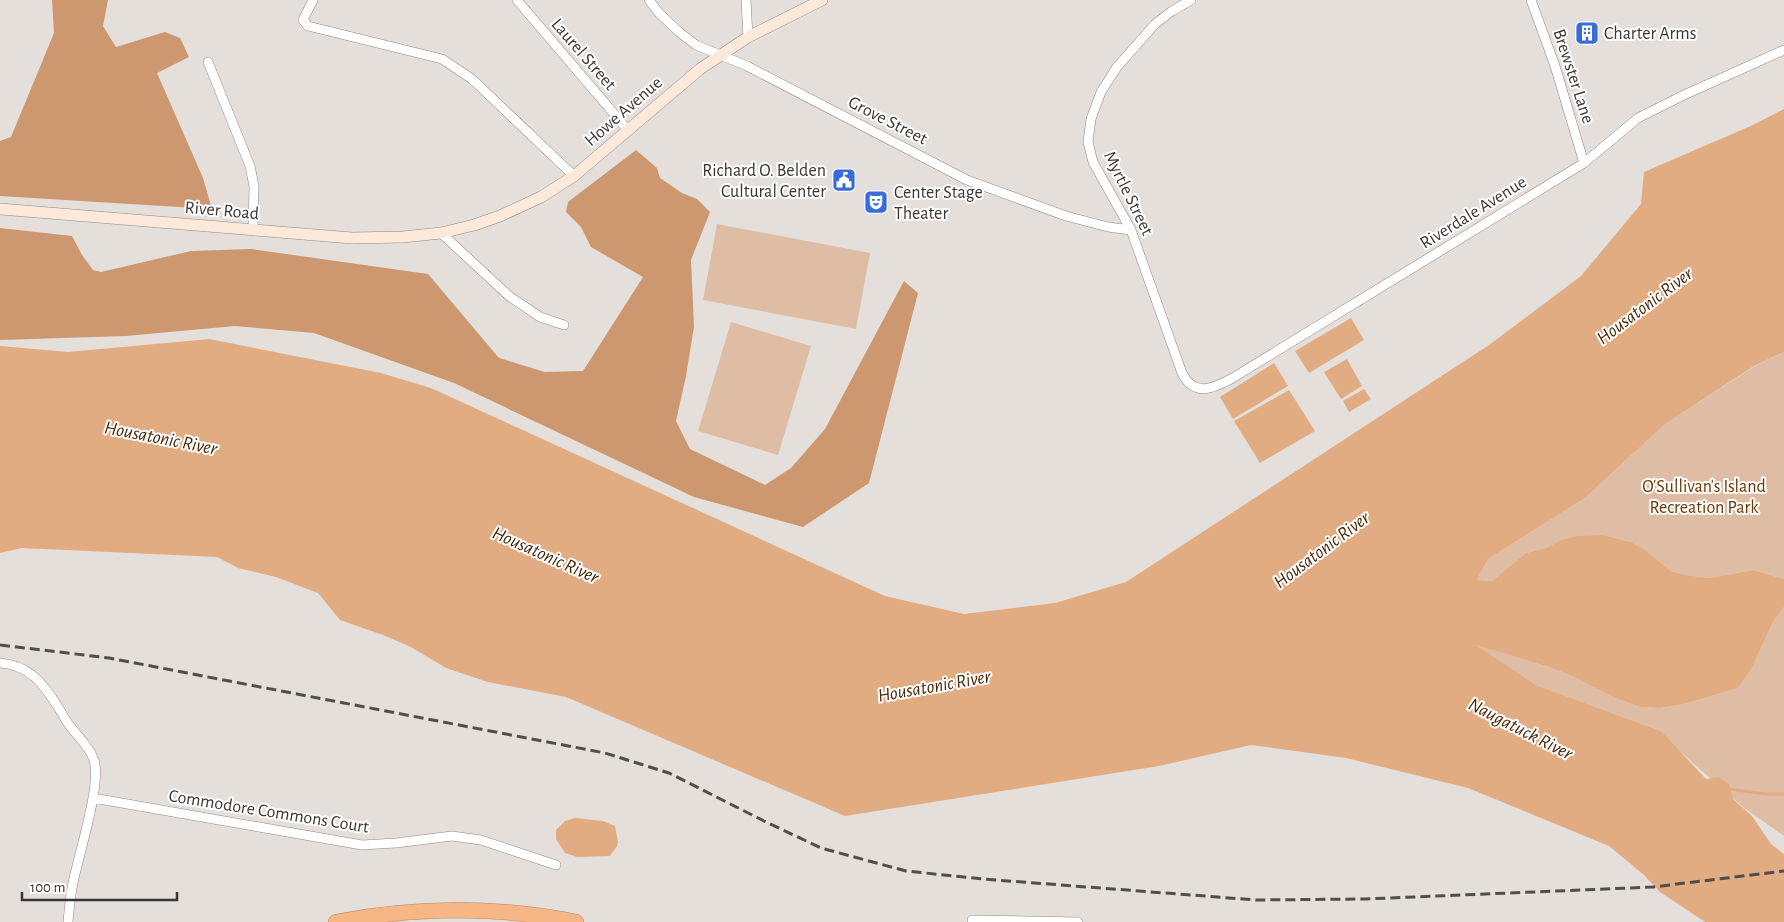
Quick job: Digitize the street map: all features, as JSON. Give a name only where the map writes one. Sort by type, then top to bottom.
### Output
[{"type":"highway","points":[[336,922],[395,913],[459,910],[552,917],[576,922]]},
{"type":"main road","name":"Howe Avenue","points":[[441,233],[500,216],[541,197],[574,176],[700,69],[748,37],[822,0]]},
{"type":"main road","name":"River Road","points":[[0,208],[352,238],[403,237],[441,233]]},
{"type":"street","points":[[313,0],[303,20],[308,26],[442,59],[472,80],[574,176]]},
{"type":"street","name":"Laurel Street","points":[[517,0],[628,129]]},
{"type":"street","name":"Grove Street","points":[[649,0],[678,32],[704,49],[769,77],[967,180],[1066,216],[1108,227],[1131,230]]},
{"type":"street","points":[[746,0],[748,37]]},
{"type":"street","name":"Myrtle Street","points":[[1182,373],[1131,230],[1093,162],[1088,142],[1091,119],[1101,92],[1117,67],[1155,24],[1191,0]]},
{"type":"street","name":"Brewster Lane","points":[[1532,0],[1555,66],[1584,163]]},
{"type":"street","name":"Riverdale Avenue","points":[[1182,373],[1187,383],[1195,388],[1203,389],[1217,386],[1232,379],[1584,163],[1638,118],[1784,50]]},
{"type":"street","points":[[208,62],[250,166],[254,186],[253,230]]},
{"type":"street","points":[[441,233],[510,296],[540,317],[564,325]]},
{"type":"street","points":[[0,663],[9,663],[22,668],[37,678],[49,692],[95,762],[93,798],[72,887],[68,922]]},
{"type":"street","name":"Commodore Commons Court","points":[[93,798],[362,845],[452,836],[481,840],[556,865]]},
{"type":"street","points":[[972,920],[1078,922]]},
{"type":"green space","points":[[717,224],[870,253],[856,329],[703,300]]},
{"type":"green space","points":[[731,322],[811,346],[778,455],[698,431]]},
{"type":"green space","name":"O'Sullivan's Island Recreation Park","points":[[1784,352],[1784,579],[1753,570],[1710,578],[1685,575],[1671,571],[1644,549],[1631,542],[1603,535],[1561,540],[1546,548],[1526,553],[1492,581],[1477,580],[1488,559],[1585,498],[1664,425],[1755,366]]},
{"type":"green space","points":[[1784,607],[1784,836],[1743,807],[1667,740],[1661,731],[1536,685],[1474,644],[1549,667],[1572,676],[1615,698],[1640,707],[1660,708],[1684,704],[1738,688],[1752,668],[1773,622]]},
{"type":"shaded area","points":[[52,0],[108,0],[103,26],[116,47],[165,32],[180,38],[189,57],[157,73],[203,178],[212,209],[0,196],[0,141],[11,137],[54,33]]},
{"type":"shaded area","points":[[636,150],[657,168],[660,178],[682,193],[697,199],[710,212],[691,260],[694,327],[676,421],[690,449],[765,485],[791,468],[825,429],[904,281],[918,293],[869,483],[803,527],[694,497],[454,383],[314,333],[235,326],[126,336],[0,340],[0,228],[72,236],[93,270],[101,272],[191,251],[251,249],[428,274],[499,358],[545,372],[583,371],[643,277],[591,247],[581,227],[566,212],[568,202]]},
{"type":"water","points":[[1784,109],[1784,352],[1754,366],[1664,425],[1585,498],[1488,559],[1477,580],[1492,581],[1526,553],[1546,548],[1561,540],[1578,536],[1603,535],[1631,542],[1644,549],[1671,571],[1685,575],[1710,578],[1753,570],[1784,579],[1784,607],[1773,622],[1752,668],[1738,688],[1684,704],[1660,708],[1640,707],[1615,698],[1572,676],[1549,667],[1476,645],[1536,685],[1661,731],[1706,779],[1719,777],[1729,784],[1733,799],[1752,816],[1771,844],[1784,854],[1784,922],[1705,922],[1660,892],[1643,874],[1609,846],[1468,788],[1346,758],[1251,745],[1159,766],[845,816],[566,697],[488,682],[446,668],[411,647],[340,620],[318,593],[276,577],[238,568],[217,557],[22,548],[0,553],[0,346],[68,352],[209,339],[381,373],[431,388],[885,596],[964,614],[1055,603],[1126,582],[1489,345],[1581,276],[1641,204],[1644,172],[1753,125]]},
{"type":"water","points":[[1351,318],[1364,340],[1309,373],[1295,351]]},
{"type":"water","points":[[1347,359],[1362,386],[1341,399],[1324,372]]},
{"type":"water","points":[[1274,363],[1288,386],[1233,419],[1220,397]]},
{"type":"water","points":[[1364,389],[1371,399],[1349,412],[1343,401]]},
{"type":"water","points":[[1289,390],[1315,431],[1260,463],[1234,421]]},
{"type":"water","points":[[575,818],[603,821],[615,826],[618,842],[610,856],[577,857],[565,853],[556,839],[556,830],[565,821]]},
{"type":"waterway","points":[[1728,789],[1766,794],[1784,794]]},
{"type":"railway","points":[[0,645],[109,658],[605,753],[669,773],[821,848],[906,871],[983,879],[1256,900],[1366,899],[1653,887],[1784,871]]},
{"type":"place","name":"Charter Arms","points":[[1587,33]]},
{"type":"place","name":"Richard O. Belden Cultural Center","points":[[844,180]]},
{"type":"place","name":"Center Stage Theater","points":[[876,202]]},
{"type":"water label","name":"Housatonic River","points":[[1644,305]]},
{"type":"water label","name":"Housatonic River","points":[[161,437]]},
{"type":"water label","name":"Housatonic River","points":[[1321,549]]},
{"type":"water label","name":"Housatonic River","points":[[546,554]]},
{"type":"water label","name":"Housatonic River","points":[[934,685]]},
{"type":"water label","name":"Naugatuck River","points":[[1521,728]]}]
